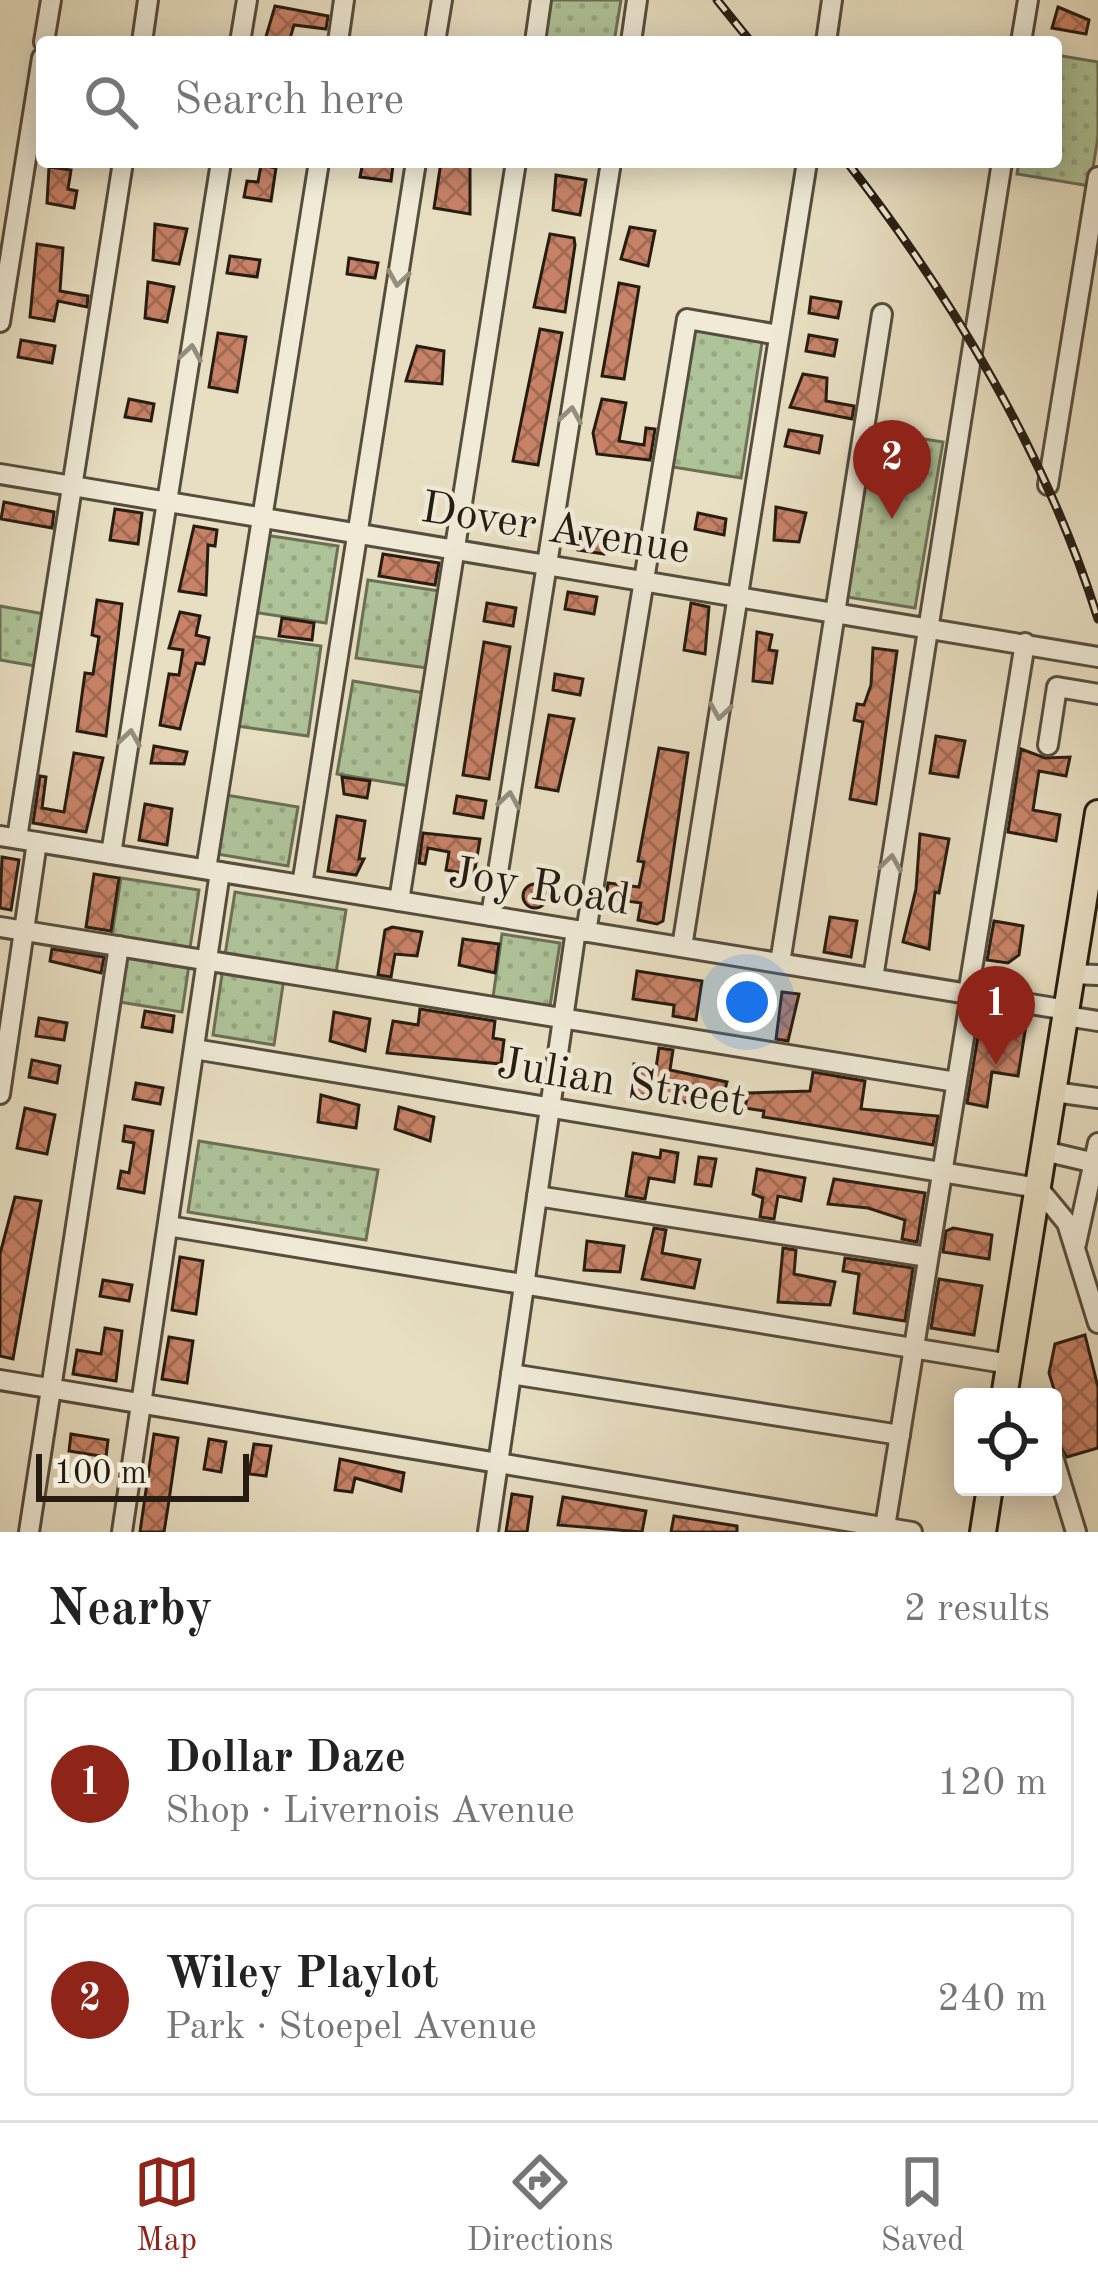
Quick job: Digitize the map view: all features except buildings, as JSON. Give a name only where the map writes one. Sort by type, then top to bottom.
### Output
[{"type":"main road","points":[[1006,1388],[1066,1013],[1085,975],[1098,813]]},
{"type":"main road","points":[[983,1532],[989,1496]]},
{"type":"street","points":[[45,36],[51,0]]},
{"type":"street","points":[[143,36],[148,0]]},
{"type":"street","points":[[241,36],[247,0]]},
{"type":"street","points":[[339,36],[344,0]]},
{"type":"street","points":[[436,36],[442,0]]},
{"type":"street","points":[[536,36],[542,0]]},
{"type":"street","points":[[632,36],[637,0]]},
{"type":"street","points":[[827,36],[832,0]]},
{"type":"street","points":[[1022,36],[1028,0]]},
{"type":"street","points":[[0,322],[36,96]]},
{"type":"street","points":[[8,837],[72,486],[122,168]]},
{"type":"street","points":[[111,854],[220,168]]},
{"type":"street","points":[[122,1532],[207,961],[213,870],[263,517],[318,168]]},
{"type":"street","points":[[302,885],[415,168]]},
{"type":"street","points":[[399,901],[515,168]]},
{"type":"street","points":[[490,916],[610,168]]},
{"type":"street","points":[[682,947],[806,168]]},
{"type":"street","points":[[873,978],[1001,168]]},
{"type":"street","points":[[1048,484],[1098,177]]},
{"type":"street","points":[[780,963],[882,314]]},
{"type":"street","points":[[488,1532],[563,1018],[687,320],[779,335]]},
{"type":"street","name":"Dover Avenue","points":[[0,474],[1098,657]]},
{"type":"street","points":[[889,1529],[1025,643]]},
{"type":"street","points":[[1048,745],[1058,687],[1098,694]]},
{"type":"street","name":"Joy Road","points":[[8,837],[969,994],[1098,1021]]},
{"type":"street","points":[[0,1094],[38,842]]},
{"type":"street","points":[[0,927],[956,1082]]},
{"type":"street","points":[[29,1532],[119,946]]},
{"type":"street","name":"Julian Street","points":[[194,1049],[1038,1187]]},
{"type":"street","points":[[1054,1092],[1098,1098]]},
{"type":"street","points":[[1044,1151],[1097,1153],[1075,1249]]},
{"type":"street","points":[[1038,1187],[1067,1223],[1098,1323]]},
{"type":"street","points":[[537,1196],[928,1257]]},
{"type":"street","points":[[168,1226],[1010,1364]]},
{"type":"street","points":[[511,1374],[900,1435]]},
{"type":"street","points":[[0,1380],[912,1532]]},
{"type":"street","points":[[1062,1486],[1076,1532]]},
{"type":"green space","points":[[548,0],[621,0],[615,36],[542,36]]},
{"type":"green space","points":[[1062,56],[1098,62],[1098,137],[1090,186],[1017,174],[1018,168],[1062,168]]},
{"type":"green space","points":[[689,324],[763,336],[741,478],[667,466]]},
{"type":"green space","points":[[868,430],[943,442],[915,608],[841,596]]},
{"type":"green space","points":[[265,535],[338,546],[326,623],[253,612]]},
{"type":"green space","points":[[368,580],[439,591],[427,668],[356,658]]},
{"type":"green space","points":[[0,606],[44,614],[35,666],[0,660]]},
{"type":"green space","points":[[250,636],[321,646],[308,736],[237,726]]},
{"type":"green space","points":[[353,681],[425,693],[410,786],[337,774]]},
{"type":"green space","points":[[226,795],[298,807],[288,866],[217,854]]},
{"type":"green space","points":[[121,878],[199,890],[189,954],[111,941]]},
{"type":"green space","points":[[235,892],[346,910],[336,973],[225,955]]},
{"type":"green space","points":[[502,934],[560,943],[550,1006],[493,997]]},
{"type":"green space","points":[[121,954],[189,965],[182,1012],[113,1001]]},
{"type":"green space","points":[[223,968],[284,978],[274,1045],[213,1035]]},
{"type":"green space","points":[[199,1141],[378,1170],[366,1240],[188,1212]]},
{"type":"railway","points":[[717,0],[746,36]]},
{"type":"railway","points":[[852,168],[923,267],[993,380],[1052,497],[1098,619]]},
{"type":"place","name":"Wiley Playlot","points":[[892,519]]},
{"type":"place","name":"Dollar Daze","points":[[996,1065]]}]
